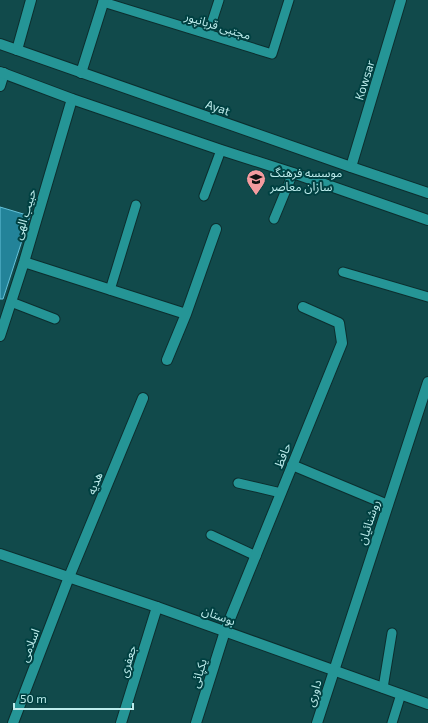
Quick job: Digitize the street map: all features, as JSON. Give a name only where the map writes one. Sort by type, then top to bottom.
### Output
[{"type":"street","points":[[17,50],[31,0]]},
{"type":"street","name":"Kowsar","points":[[351,167],[401,0]]},
{"type":"street","points":[[81,73],[103,1]]},
{"type":"street","name":"Ayat","points":[[0,44],[428,193]]},
{"type":"street","points":[[0,86],[2,72],[72,99],[428,220]]},
{"type":"street","name":"حبیب الهی","points":[[0,336],[24,262],[72,99]]},
{"type":"street","points":[[167,360],[186,314],[216,229]]},
{"type":"street","points":[[24,262],[186,314]]},
{"type":"street","name":"حافظ","points":[[225,631],[342,343],[339,323],[303,307]]},
{"type":"street","name":"روشنائیان","points":[[334,670],[428,382]]},
{"type":"street","name":"هدیه","points":[[69,577],[143,398]]},
{"type":"street","points":[[292,465],[388,505]]},
{"type":"street","name":"بوستان","points":[[0,554],[157,607],[383,688],[427,701]]},
{"type":"street","name":"اسلامی","points":[[13,723],[69,577]]},
{"type":"street","name":"جعفری","points":[[121,723],[157,607]]},
{"type":"street","name":"یکپائی","points":[[196,723],[225,631]]},
{"type":"street","name":"داوری","points":[[317,723],[334,670]]},
{"type":"lane","points":[[208,34],[219,0]]},
{"type":"lane","name":"مجتبی قربانپور","points":[[103,1],[272,54],[289,0]]},
{"type":"lane","points":[[204,196],[220,150]]},
{"type":"lane","points":[[274,219],[293,173]]},
{"type":"lane","points":[[110,290],[136,205]]},
{"type":"lane","points":[[343,272],[428,297]]},
{"type":"lane","points":[[11,302],[55,319]]},
{"type":"lane","points":[[238,483],[281,493]]},
{"type":"lane","points":[[211,535],[256,556]]},
{"type":"lane","points":[[383,688],[392,633]]},
{"type":"lane","points":[[392,723],[401,694]]},
{"type":"building","points":[[0,207],[30,216],[3,299],[0,299]]},
{"type":"place","name":"موسسه فرهنگ سازان معاصر","points":[[256,196]]}]
